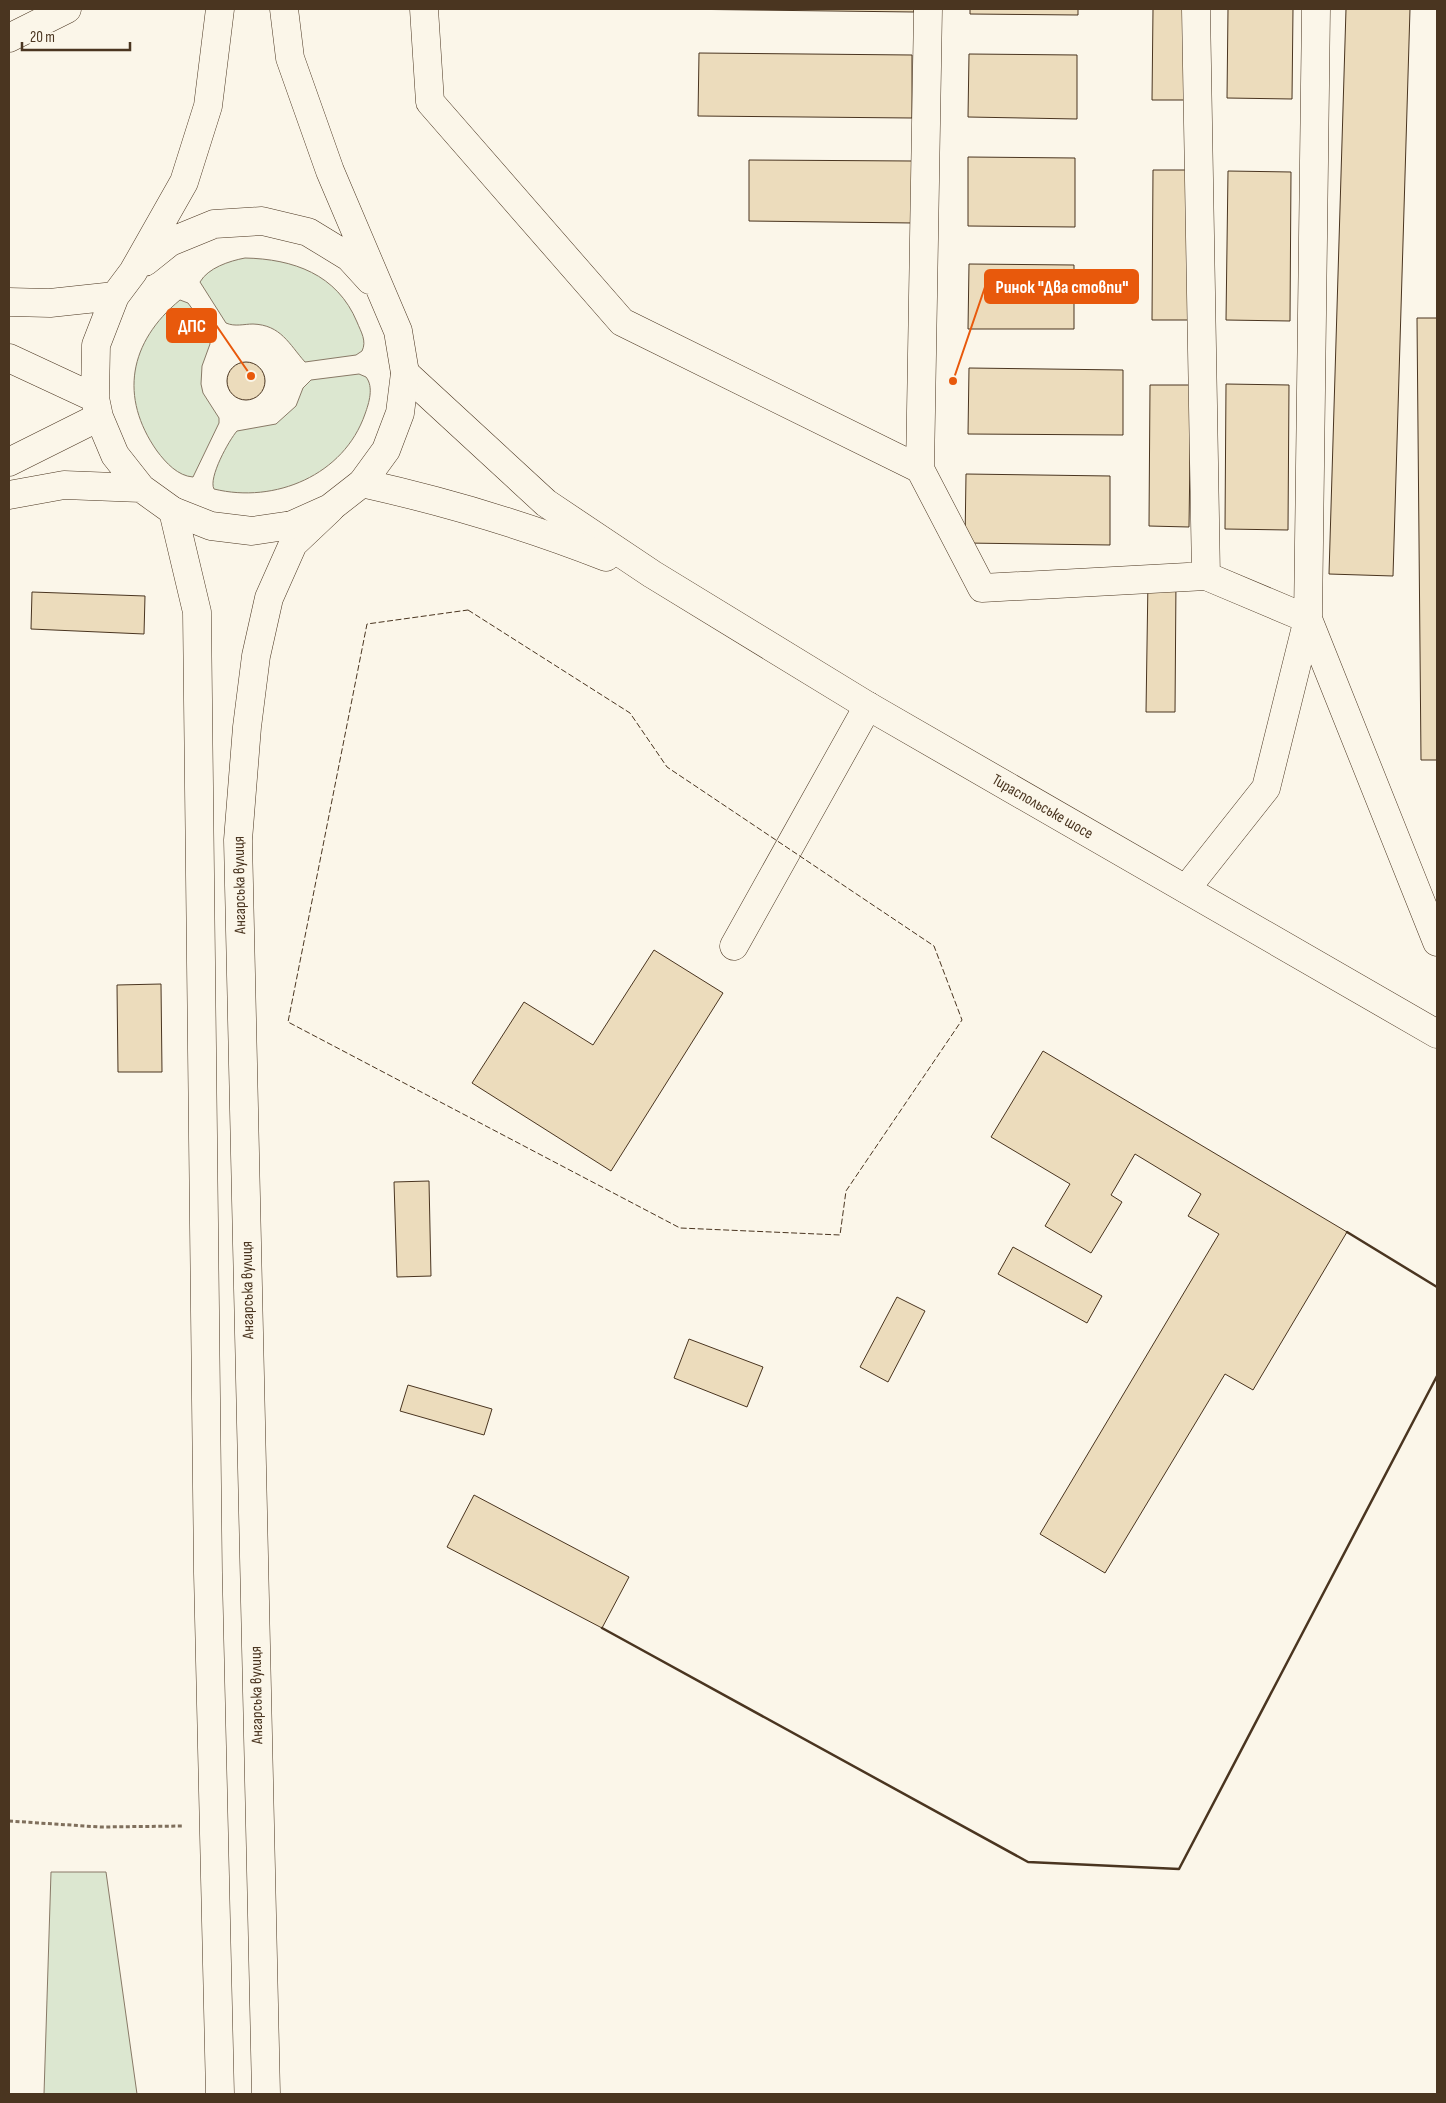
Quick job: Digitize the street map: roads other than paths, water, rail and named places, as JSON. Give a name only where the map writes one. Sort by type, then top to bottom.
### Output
[{"type":"main road","points":[[9,38],[67,9]]},
{"type":"main road","points":[[220,9],[208,106],[184,182],[133,272],[115,296],[96,345],[97,408],[115,455],[141,488],[173,511],[211,526],[252,531],[292,525],[330,508],[362,483],[386,450],[400,413],[405,373],[398,331],[330,171],[290,58],[284,9]]},
{"type":"main road","points":[[424,9],[430,102],[622,322],[920,469]]},
{"type":"main road","points":[[928,9],[920,469],[982,588],[1206,576],[1308,619],[1437,942]]},
{"type":"main road","points":[[1196,9],[1206,576]]},
{"type":"main road","points":[[1186,889],[1266,788],[1308,619],[1316,9]]},
{"type":"main road","points":[[133,272],[170,242],[214,224],[262,221],[308,232],[349,257],[380,292]]},
{"type":"main road","points":[[9,302],[50,303],[115,296]]},
{"type":"main road","points":[[9,358],[97,408]]},
{"type":"main road","points":[[405,373],[546,503],[652,574]]},
{"type":"main road","points":[[9,462],[97,408]]},
{"type":"main road","points":[[362,483],[422,496],[530,528],[652,574]]},
{"type":"main road","points":[[9,495],[64,485],[141,488]]},
{"type":"main road","name":"Ангарська вулиця","points":[[266,2094],[238,840],[256,656],[269,598],[293,544],[330,508]]},
{"type":"main road","points":[[173,511],[197,612],[200,730],[208,1573],[220,2094]]},
{"type":"main road","name":"Тираспольське шосе","points":[[652,574],[868,706],[1437,1034]]},
{"type":"main road","points":[[734,946],[868,706]]},
{"type":"place","name":"ДПС","points":[[251,376]]},
{"type":"place","name":"Ринок \"Два стовпи\"","points":[[953,381]]}]
